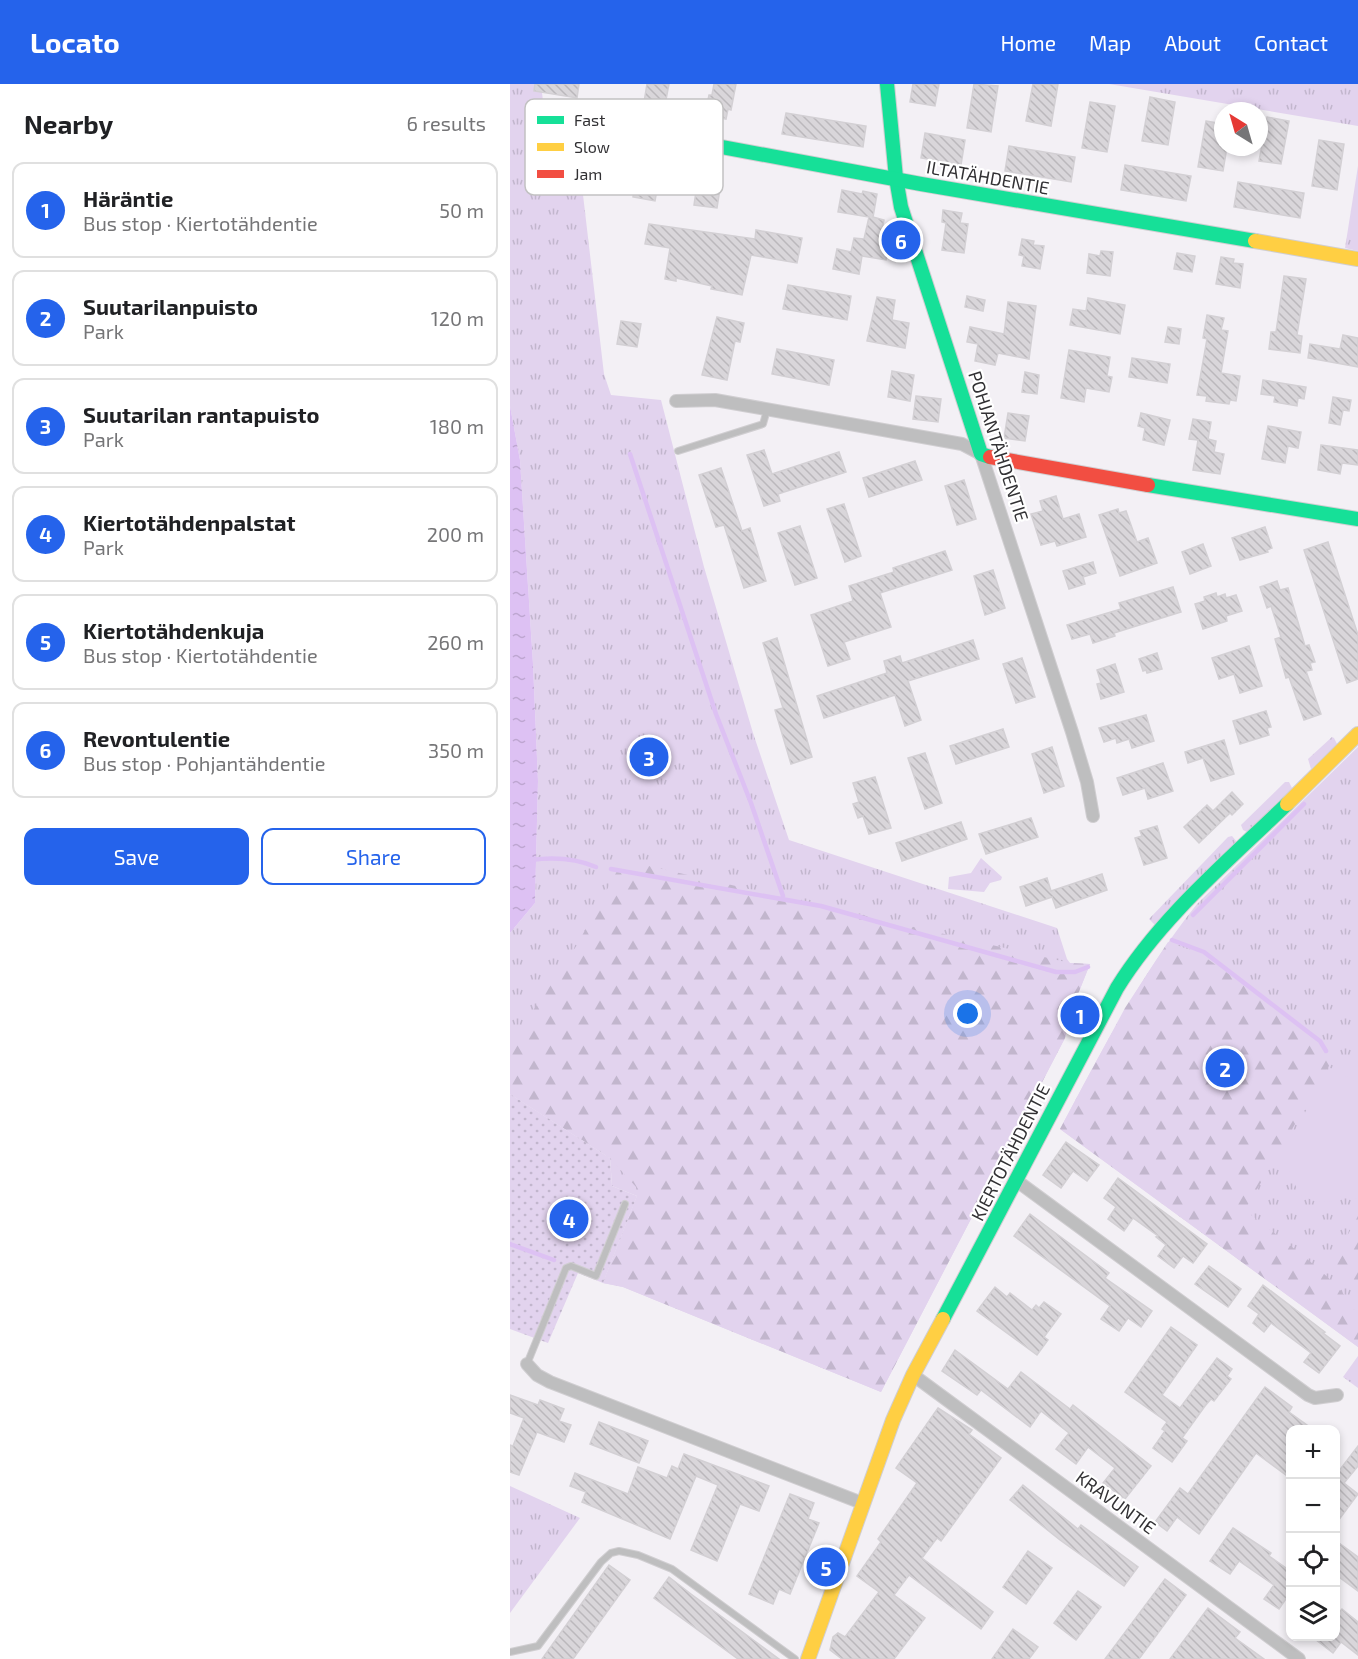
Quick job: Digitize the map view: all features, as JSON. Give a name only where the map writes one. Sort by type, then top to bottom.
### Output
[{"type":"street","name":"POHJANTÄHDENTIE","points":[[887,84],[901,207],[1072,732],[1087,782],[1093,816]]},
{"type":"street","name":"ILTATÄHDENTIE","points":[[723,147],[1358,258]]},
{"type":"street","points":[[676,401],[716,400],[962,444],[998,460],[1358,519]]},
{"type":"street","name":"KIERTOTÄHDENTIE","points":[[811,1658],[862,1503],[893,1420],[913,1375],[1017,1181],[1092,1034],[1136,959],[1183,905],[1358,734]]},
{"type":"street","points":[[1017,1181],[1308,1395],[1315,1398],[1337,1395]]},
{"type":"street","points":[[527,1364],[537,1375],[550,1382],[862,1503]]},
{"type":"street","name":"KRAVUNTIE","points":[[913,1375],[1299,1659]]},
{"type":"lane","points":[[678,452],[763,424],[767,410]]},
{"type":"lane","points":[[527,1364],[566,1268],[571,1266],[596,1276],[625,1204]]},
{"type":"lane","points":[[510,1652],[538,1646],[601,1562],[610,1553],[619,1551],[638,1555],[672,1569],[795,1659]]},
{"type":"green space","points":[[510,84],[541,84],[543,99],[525,99],[525,195],[583,195],[604,374],[611,395],[661,400],[704,567],[753,733],[789,840],[1057,928],[1070,963],[1090,964],[1072,1009],[1065,1038],[881,1392],[623,1287],[603,1283],[637,1196],[612,1186],[610,1158],[510,1094],[510,933],[535,903],[538,781],[520,460],[510,406]]},
{"type":"green space","points":[[1109,84],[1358,84],[1358,126],[1268,111],[1268,102],[1216,102]]},
{"type":"green space","points":[[1358,166],[1358,251],[1345,248]]},
{"type":"green space","points":[[1332,737],[1337,744],[1311,769],[1308,759]]},
{"type":"green space","points":[[1358,747],[1358,1347],[1060,1129],[1140,985],[1197,904]]},
{"type":"green space","points":[[1285,782],[1289,782],[1292,788],[1247,832],[1243,830],[1241,825]]},
{"type":"green space","points":[[1232,836],[1237,842],[1155,925],[1149,919],[1228,837]]},
{"type":"green space","points":[[981,858],[1002,877],[1001,880],[990,883],[984,892],[948,889],[949,877],[971,873]]},
{"type":"green space","points":[[623,860],[1070,963],[1090,964],[1072,1009],[1065,1038],[881,1392],[623,1287],[603,1283],[637,1196],[636,1187],[610,1158],[510,1094],[510,1045],[577,945]]},
{"type":"green space","points":[[1168,942],[1199,953],[1233,977],[1318,1045],[1330,1064],[1245,1210],[1326,1275],[1352,1305],[1358,1319],[1358,1347],[1060,1129],[1125,1008]]},
{"type":"green space","points":[[1330,1068],[1358,1084],[1358,1199],[1342,1196],[1332,1201],[1316,1202],[1299,1194],[1289,1170],[1280,1163],[1280,1157]]},
{"type":"green space","points":[[510,1094],[610,1158],[612,1186],[637,1196],[603,1283],[578,1273],[548,1343],[510,1329]]},
{"type":"green space","points":[[1358,1216],[1358,1291],[1333,1262]]},
{"type":"green space","points":[[1358,1356],[1358,1388],[1343,1377]]},
{"type":"green space","points":[[510,1486],[580,1518],[510,1613]]},
{"type":"water","points":[[510,406],[520,460],[538,781],[535,903],[510,933]]},
{"type":"building","points":[[535,84],[579,84],[577,98],[534,91]]},
{"type":"building","points":[[647,84],[669,84],[666,99],[644,99]]},
{"type":"building","points":[[714,84],[736,84],[731,110],[728,109],[726,119],[723,118],[723,99],[708,99],[709,95],[712,95]]},
{"type":"building","points":[[913,84],[939,84],[935,106],[910,102]]},
{"type":"building","points":[[974,84],[998,86],[991,132],[967,128]]},
{"type":"building","points":[[1033,84],[1058,84],[1051,126],[1026,121]]},
{"type":"building","points":[[1150,97],[1175,102],[1168,145],[1142,141]]},
{"type":"building","points":[[1090,102],[1115,106],[1107,152],[1082,148]]},
{"type":"building","points":[[786,113],[866,126],[863,147],[782,134]]},
{"type":"building","points":[[1268,117],[1289,121],[1281,164],[1259,161],[1260,156],[1268,156]]},
{"type":"building","points":[[1206,121],[1214,122],[1214,156],[1226,156],[1223,171],[1198,167]]},
{"type":"building","points":[[925,133],[965,140],[961,165],[921,158]]},
{"type":"building","points":[[1319,140],[1344,144],[1337,190],[1312,186]]},
{"type":"building","points":[[1009,146],[1075,157],[1071,182],[1005,171]]},
{"type":"building","points":[[1125,165],[1191,176],[1186,201],[1121,190]]},
{"type":"building","points":[[1238,182],[1304,193],[1300,218],[1234,207]]},
{"type":"building","points":[[842,190],[877,194],[873,217],[884,220],[879,243],[888,244],[886,260],[862,256],[859,274],[833,269],[837,249],[851,252],[854,238],[864,239],[869,217],[838,212]]},
{"type":"building","points":[[633,195],[656,195],[655,201],[633,197]]},
{"type":"building","points":[[695,195],[719,195],[717,208],[694,205]]},
{"type":"building","points":[[943,210],[962,213],[960,223],[968,224],[964,253],[942,250],[946,223],[942,222]]},
{"type":"building","points":[[649,224],[755,239],[756,230],[802,238],[797,263],[751,255],[742,295],[711,289],[712,286],[676,278],[676,281],[665,279],[670,248],[645,244]]},
{"type":"building","points":[[1022,239],[1034,241],[1033,245],[1044,246],[1040,269],[1022,266],[1024,256],[1019,255]]},
{"type":"building","points":[[1101,251],[1113,252],[1110,276],[1087,273],[1089,254],[1100,256]]},
{"type":"building","points":[[1177,253],[1195,256],[1192,272],[1174,269]]},
{"type":"building","points":[[1221,257],[1234,259],[1233,263],[1243,264],[1240,288],[1216,284]]},
{"type":"building","points":[[1284,276],[1306,279],[1297,335],[1302,336],[1300,353],[1269,349],[1271,332],[1276,332]]},
{"type":"building","points":[[788,285],[851,296],[847,320],[783,309]]},
{"type":"building","points":[[967,296],[985,300],[983,311],[965,307]]},
{"type":"building","points":[[877,297],[895,300],[892,320],[909,323],[905,348],[867,341]]},
{"type":"building","points":[[1088,298],[1125,305],[1120,334],[1070,325],[1073,309],[1086,311]]},
{"type":"building","points":[[1008,302],[1036,306],[1029,359],[998,353],[995,365],[975,361],[978,344],[967,342],[970,327],[1004,334]]},
{"type":"building","points":[[1207,315],[1224,318],[1221,330],[1228,331],[1221,373],[1240,376],[1236,401],[1230,400],[1229,404],[1206,401],[1207,396],[1197,395],[1207,339],[1203,338]]},
{"type":"building","points":[[717,317],[744,323],[740,342],[735,341],[727,380],[702,375]]},
{"type":"building","points":[[621,321],[641,324],[637,347],[617,344]]},
{"type":"building","points":[[1168,327],[1181,329],[1179,344],[1165,342]]},
{"type":"building","points":[[1343,335],[1358,338],[1358,367],[1308,358],[1310,344],[1340,349]]},
{"type":"building","points":[[777,349],[834,360],[829,385],[772,374]]},
{"type":"building","points":[[1069,350],[1110,357],[1107,376],[1112,377],[1109,392],[1086,388],[1084,402],[1061,398]]},
{"type":"building","points":[[1132,358],[1170,364],[1167,383],[1129,377]]},
{"type":"building","points":[[892,371],[914,375],[910,401],[888,397]]},
{"type":"building","points":[[1025,372],[1039,375],[1037,394],[1022,392]]},
{"type":"building","points":[[1263,380],[1306,387],[1304,399],[1298,398],[1297,406],[1274,402],[1275,396],[1261,394]]},
{"type":"building","points":[[916,396],[941,399],[938,422],[913,419]]},
{"type":"building","points":[[1333,397],[1351,400],[1349,411],[1343,410],[1340,425],[1329,423]]},
{"type":"building","points":[[1008,413],[1029,416],[1025,441],[1004,438]]},
{"type":"building","points":[[1141,413],[1170,420],[1164,445],[1143,440],[1145,428],[1138,426]]},
{"type":"building","points":[[1193,419],[1211,422],[1208,439],[1216,441],[1214,452],[1224,454],[1220,474],[1193,470],[1198,440],[1189,439]]},
{"type":"building","points":[[1268,426],[1301,432],[1298,448],[1288,446],[1285,463],[1262,459]]},
{"type":"building","points":[[1321,445],[1358,450],[1358,465],[1342,463],[1340,474],[1318,470]]},
{"type":"building","points":[[764,450],[772,474],[839,452],[846,472],[778,494],[780,501],[764,506],[747,455]]},
{"type":"building","points":[[915,461],[922,480],[869,497],[863,478]]},
{"type":"building","points":[[721,468],[742,531],[750,528],[766,581],[744,588],[724,525],[716,527],[699,475]]},
{"type":"building","points":[[964,480],[976,519],[957,525],[945,486]]},
{"type":"building","points":[[1056,496],[1063,519],[1079,514],[1086,537],[1057,546],[1055,541],[1041,545],[1031,514],[1043,511],[1040,501]]},
{"type":"building","points":[[844,504],[861,556],[845,562],[827,509]]},
{"type":"building","points":[[1118,509],[1119,513],[1126,511],[1137,542],[1148,538],[1157,563],[1120,576],[1099,515]]},
{"type":"building","points":[[800,526],[817,578],[795,585],[778,533]]},
{"type":"building","points":[[1265,527],[1272,548],[1267,550],[1268,552],[1240,560],[1232,538]]},
{"type":"building","points":[[1328,542],[1358,635],[1358,679],[1347,683],[1304,550]]},
{"type":"building","points":[[1203,544],[1211,566],[1190,574],[1182,552]]},
{"type":"building","points":[[945,551],[952,570],[880,593],[891,627],[844,642],[850,659],[828,666],[811,615],[853,601],[849,586],[894,572],[893,568]]},
{"type":"building","points":[[1093,562],[1096,573],[1083,577],[1085,584],[1069,589],[1063,571]]},
{"type":"building","points":[[993,570],[1005,608],[985,615],[974,576]]},
{"type":"building","points":[[1277,581],[1280,590],[1288,588],[1305,646],[1309,645],[1315,662],[1310,663],[1312,670],[1306,671],[1321,714],[1304,720],[1289,677],[1286,678],[1275,639],[1281,637],[1271,606],[1267,608],[1260,587]]},
{"type":"building","points":[[1173,587],[1181,612],[1114,633],[1115,636],[1093,643],[1090,634],[1072,639],[1067,625],[1121,609],[1119,603]]},
{"type":"building","points":[[1216,593],[1217,597],[1225,594],[1226,598],[1236,595],[1242,611],[1226,616],[1227,621],[1203,629],[1195,604],[1205,601],[1204,597]]},
{"type":"building","points":[[777,638],[812,757],[791,764],[775,710],[783,708],[763,643]]},
{"type":"building","points":[[973,640],[979,659],[908,681],[921,720],[905,726],[895,695],[824,718],[817,696],[887,673],[884,661],[900,656],[902,663]]},
{"type":"building","points":[[1249,646],[1262,686],[1240,693],[1234,674],[1219,679],[1212,658]]},
{"type":"building","points":[[1157,653],[1162,669],[1147,673],[1146,670],[1143,671],[1139,659]]},
{"type":"building","points":[[1022,658],[1035,697],[1016,703],[1003,664]]},
{"type":"building","points":[[1115,664],[1124,692],[1101,699],[1097,684],[1101,683],[1097,670]]},
{"type":"building","points":[[1266,711],[1271,727],[1267,728],[1269,735],[1240,744],[1233,721]]},
{"type":"building","points":[[1146,715],[1154,741],[1132,748],[1129,739],[1117,743],[1116,738],[1104,742],[1099,728]]},
{"type":"building","points":[[1003,729],[1009,747],[956,764],[950,746]]},
{"type":"building","points":[[1224,740],[1234,774],[1211,781],[1203,758],[1188,763],[1185,752]]},
{"type":"building","points":[[1052,747],[1064,786],[1044,793],[1032,754]]},
{"type":"building","points":[[925,753],[942,803],[925,809],[908,758]]},
{"type":"building","points":[[1163,763],[1173,791],[1148,799],[1145,788],[1123,795],[1117,778]]},
{"type":"building","points":[[875,777],[891,828],[869,834],[863,816],[858,818],[853,804],[859,802],[853,783]]},
{"type":"building","points":[[1232,792],[1243,804],[1232,815],[1230,813],[1199,843],[1184,827],[1207,805],[1213,811]]},
{"type":"building","points":[[1031,818],[1038,837],[986,854],[979,834]]},
{"type":"building","points":[[961,822],[967,839],[902,861],[896,843]]},
{"type":"building","points":[[1157,826],[1167,858],[1144,865],[1135,838],[1142,836],[1140,831]]},
{"type":"building","points":[[1102,874],[1107,890],[1056,908],[1052,897],[1026,906],[1020,887],[1047,878],[1051,891]]},
{"type":"building","points":[[1066,1142],[1099,1165],[1087,1181],[1073,1171],[1061,1188],[1043,1175]]},
{"type":"building","points":[[1118,1178],[1207,1244],[1193,1263],[1183,1256],[1174,1268],[1158,1256],[1166,1245],[1156,1237],[1158,1236],[1133,1218],[1124,1231],[1108,1219],[1116,1207],[1104,1198]]},
{"type":"building","points":[[1030,1214],[1109,1273],[1105,1278],[1152,1311],[1141,1327],[1128,1318],[1119,1331],[1101,1319],[1110,1306],[1014,1236]]},
{"type":"building","points":[[1209,1266],[1241,1289],[1228,1307],[1195,1284]]},
{"type":"building","points":[[1263,1285],[1340,1346],[1319,1373],[1304,1362],[1311,1353],[1271,1323],[1264,1332],[1253,1323],[1259,1314],[1248,1306]]},
{"type":"building","points":[[995,1287],[1007,1297],[1010,1293],[1032,1310],[1036,1305],[1039,1308],[1044,1302],[1061,1314],[1044,1337],[1048,1340],[1037,1355],[977,1311]]},
{"type":"building","points":[[1171,1327],[1197,1345],[1162,1395],[1180,1408],[1217,1358],[1232,1369],[1227,1376],[1231,1379],[1214,1401],[1211,1399],[1205,1406],[1182,1438],[1187,1441],[1172,1462],[1153,1448],[1165,1431],[1162,1429],[1167,1422],[1125,1392]]},
{"type":"building","points":[[955,1350],[1008,1389],[1021,1372],[1070,1409],[1073,1405],[1151,1466],[1125,1499],[1103,1483],[1115,1468],[1088,1447],[1076,1464],[1056,1449],[1069,1433],[1041,1411],[1030,1427],[981,1390],[977,1395],[942,1371]]},
{"type":"building","points":[[1265,1387],[1292,1407],[1289,1412],[1307,1425],[1286,1425],[1286,1475],[1256,1453],[1199,1534],[1177,1517],[1167,1531],[1155,1522],[1180,1488],[1188,1494]]},
{"type":"building","points":[[510,1395],[538,1405],[540,1400],[564,1409],[559,1421],[571,1425],[564,1442],[537,1432],[519,1475],[510,1472],[510,1445],[513,1446],[524,1418],[510,1413]]},
{"type":"building","points":[[938,1408],[972,1430],[969,1434],[1001,1458],[941,1541],[937,1538],[922,1558],[993,1612],[981,1629],[909,1575],[894,1595],[925,1618],[894,1659],[842,1659],[830,1650],[833,1637],[838,1633],[845,1637],[879,1592],[857,1576],[881,1542],[878,1539],[917,1483],[896,1468]]},
{"type":"building","points":[[599,1422],[648,1441],[639,1463],[590,1444]]},
{"type":"building","points":[[1358,1446],[1358,1466],[1344,1483],[1358,1494],[1340,1518],[1340,1479],[1340,1469]]},
{"type":"building","points":[[684,1454],[769,1486],[759,1511],[740,1504],[717,1561],[691,1550],[718,1485],[696,1476],[670,1539],[582,1502],[586,1492],[570,1486],[575,1473],[628,1494],[638,1467],[667,1478],[672,1466],[678,1469]]},
{"type":"building","points":[[1023,1485],[1078,1529],[1081,1525],[1138,1567],[1124,1586],[1060,1540],[1010,1500]]},
{"type":"building","points":[[790,1494],[814,1503],[808,1519],[819,1523],[790,1594],[779,1589],[773,1604],[749,1594]]},
{"type":"building","points":[[1233,1528],[1271,1553],[1269,1556],[1286,1568],[1286,1599],[1279,1609],[1264,1599],[1274,1585],[1239,1561],[1230,1574],[1210,1561]]},
{"type":"building","points":[[1340,1544],[1358,1557],[1358,1591],[1340,1578]]},
{"type":"building","points":[[1028,1551],[1052,1568],[1026,1604],[1003,1587]]},
{"type":"building","points":[[609,1565],[630,1580],[573,1659],[542,1659]]},
{"type":"building","points":[[669,1577],[779,1659],[738,1659],[654,1598]]},
{"type":"building","points":[[1165,1579],[1186,1595],[1139,1659],[1105,1659]]},
{"type":"building","points":[[1078,1591],[1101,1607],[1076,1640],[1054,1623]]},
{"type":"building","points":[[1208,1608],[1240,1632],[1235,1638],[1264,1659],[1170,1659]]},
{"type":"building","points":[[1342,1609],[1358,1622],[1358,1655],[1341,1642],[1333,1653],[1317,1641],[1340,1641],[1340,1611]]},
{"type":"building","points":[[1013,1629],[1038,1647],[1029,1659],[992,1659]]},
{"type":"waterway","points":[[630,454],[716,714],[751,803],[783,896]]},
{"type":"waterway","points":[[1193,915],[1304,804]]},
{"type":"waterway","points":[[531,860],[564,859],[596,867]]},
{"type":"waterway","points":[[611,869],[821,906],[1056,972],[1075,972],[1088,967]]},
{"type":"waterway","points":[[1172,940],[1204,952],[1320,1041],[1326,1051]]},
{"type":"waterway","points":[[510,1244],[554,1260]]},
{"type":"traffic: fast","points":[[887,84],[901,207],[981,454],[990,457]]},
{"type":"traffic: fast","points":[[723,147],[921,184],[1255,241]]},
{"type":"traffic: fast","points":[[1148,485],[1358,519]]},
{"type":"traffic: fast","points":[[943,1319],[1117,988],[1134,962],[1196,891],[1287,804]]},
{"type":"traffic: slow","points":[[1255,241],[1358,259]]},
{"type":"traffic: slow","points":[[1287,804],[1358,734]]},
{"type":"traffic: slow","points":[[808,1659],[893,1420],[913,1375],[943,1319]]},
{"type":"traffic: jam","points":[[990,457],[1148,485]]},
{"type":"place","name":"Revontulentie","points":[[901,240]]},
{"type":"place","name":"Suutarilan rantapuisto","points":[[649,757]]},
{"type":"place","name":"Häräntie","points":[[1080,1015]]},
{"type":"place","name":"Suutarilanpuisto","points":[[1225,1068]]},
{"type":"place","name":"Kiertotähdenpalstat","points":[[569,1219]]},
{"type":"place","name":"Kiertotähdenkuja","points":[[826,1567]]}]
